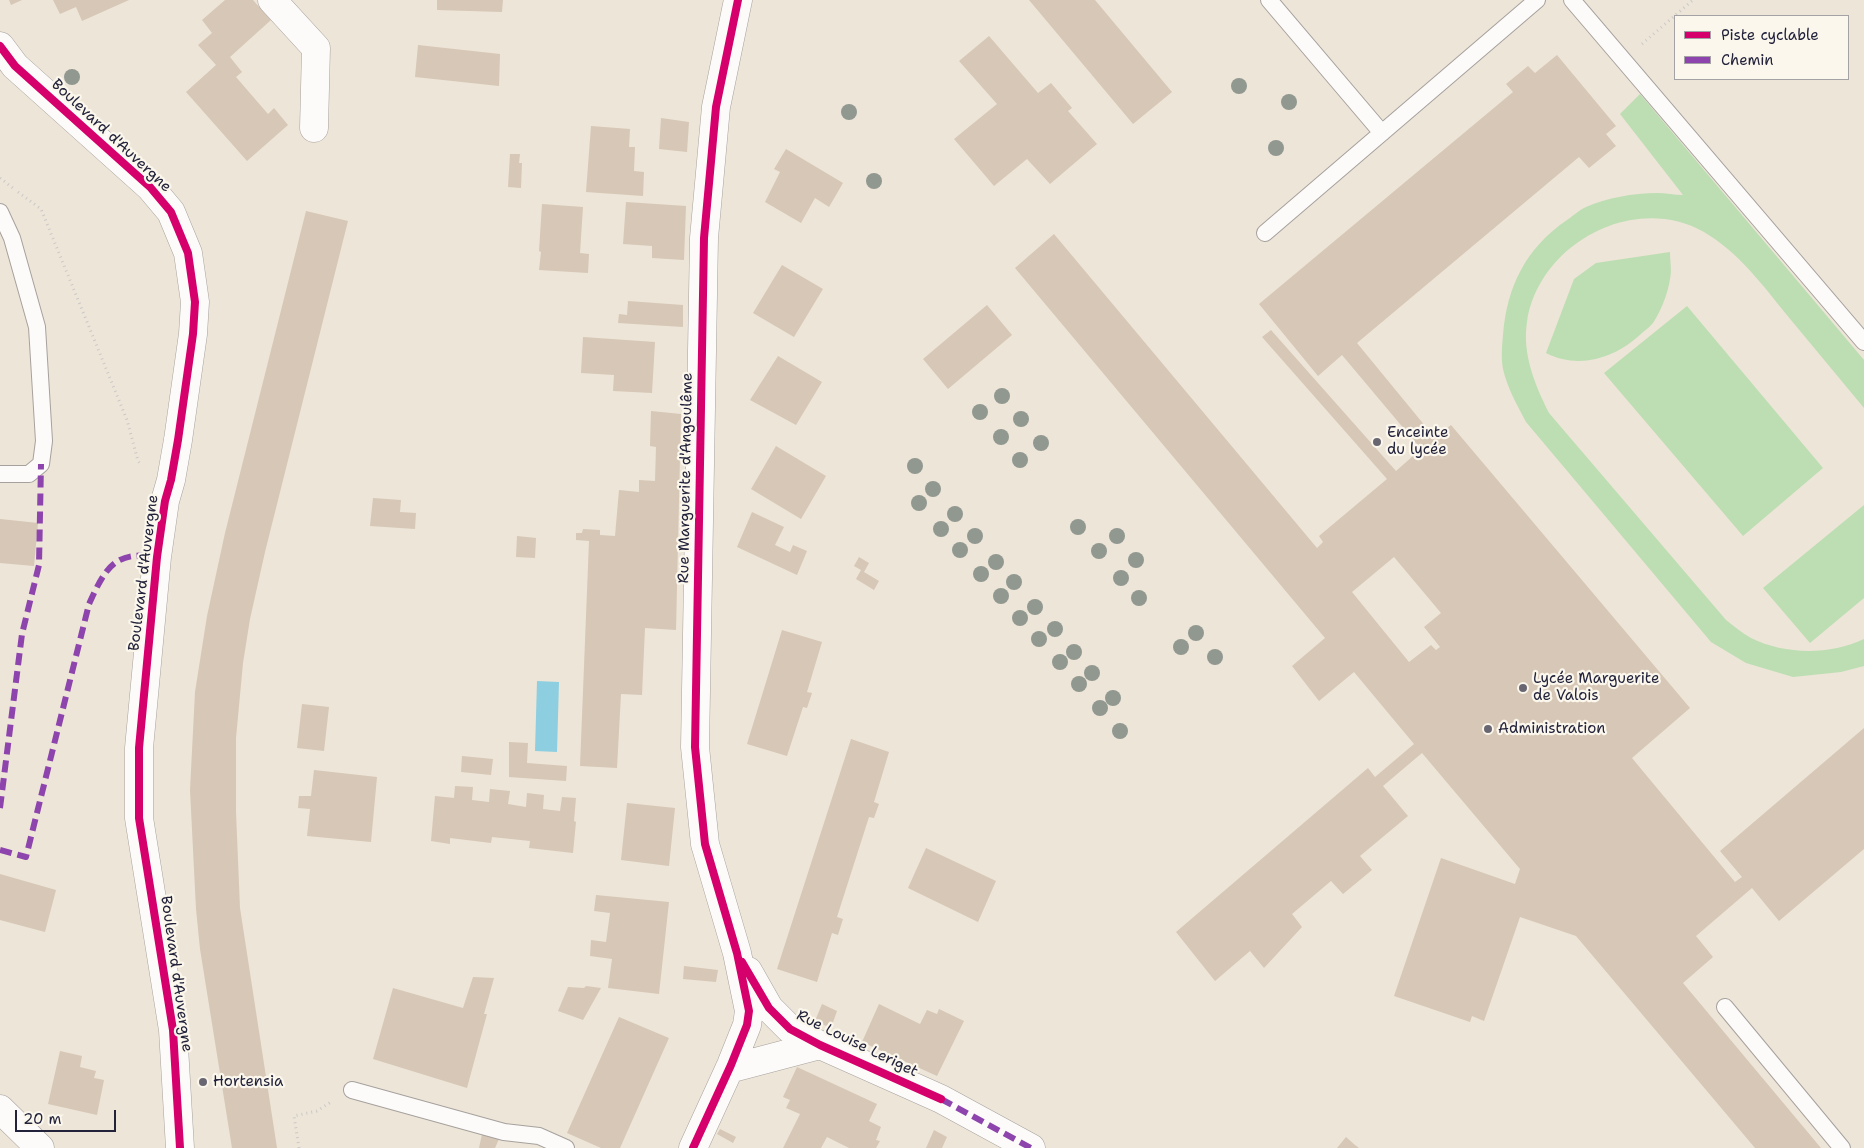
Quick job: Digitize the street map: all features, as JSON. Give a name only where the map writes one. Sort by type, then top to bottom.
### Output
[{"type":"street","points":[[272,0],[316,48],[314,128]]},
{"type":"street","name":"Rue Marguerite d'Angoulême","points":[[737,954],[704,844],[695,747],[704,238],[716,106],[738,0]]},
{"type":"street","name":"Boulevard d'Auvergne","points":[[0,46],[15,66],[150,187],[171,212],[188,253],[195,302],[193,334],[178,440],[164,501],[139,748],[139,818],[173,1030],[180,1148]]},
{"type":"street","points":[[693,1148],[729,1069],[746,1025],[749,1011],[737,954]]},
{"type":"street","name":"Rue Louise Leriget","points":[[737,954],[769,1008],[790,1029],[820,1045],[942,1099],[1031,1148]]},
{"type":"street","points":[[729,1069],[820,1045]]},
{"type":"street","points":[[0,1109],[40,1148]]},
{"type":"lane","points":[[1269,0],[1382,133]]},
{"type":"lane","points":[[1265,233],[1536,0]]},
{"type":"lane","points":[[1572,0],[1864,342]]},
{"type":"lane","points":[[0,212],[6,242],[38,327],[44,441],[41,464],[29,474],[0,474]]},
{"type":"lane","points":[[1725,1007],[1842,1148]]},
{"type":"lane","points":[[352,1090],[504,1132],[539,1136],[566,1148]]},
{"type":"path","points":[[1676,15],[1693,0]]},
{"type":"path","points":[[1623,60],[1674,16]]},
{"type":"path","points":[[0,178],[41,209],[127,420],[138,461],[164,501]]},
{"type":"path","points":[[299,1148],[294,1116],[318,1111]]},
{"type":"green space","points":[[1640,94],[1864,360],[1864,408],[1758,280],[1728,249],[1704,232],[1676,221],[1648,218],[1620,223],[1593,233],[1569,249],[1549,270],[1535,294],[1527,322],[1526,334],[1528,357],[1539,391],[1549,413],[1726,620],[1751,638],[1778,648],[1808,651],[1822,650],[1837,648],[1864,639],[1864,666],[1841,672],[1793,677],[1746,663],[1711,642],[1526,422],[1507,382],[1503,369],[1502,352],[1505,317],[1509,300],[1521,270],[1540,243],[1578,211],[1594,204],[1639,194],[1683,195],[1620,114]]},
{"type":"green space","points":[[1670,252],[1671,276],[1661,307],[1652,324],[1632,342],[1609,355],[1584,361],[1571,361],[1546,353],[1574,279],[1596,263]]},
{"type":"green space","points":[[1687,306],[1823,468],[1743,536],[1604,373]]},
{"type":"green space","points":[[1864,505],[1864,598],[1810,643],[1763,588]]},
{"type":"water","points":[[537,681],[559,682],[557,752],[535,751]]},
{"type":"building","points":[[9,0],[22,0],[11,5]]},
{"type":"building","points":[[53,0],[129,0],[82,21],[76,7],[60,14]]},
{"type":"building","points":[[225,0],[253,0],[271,20],[230,57],[242,72],[236,77],[268,114],[274,108],[288,125],[247,161],[186,92],[216,65],[198,45],[212,33],[202,20]]},
{"type":"building","points":[[437,0],[503,0],[502,12],[437,10]]},
{"type":"building","points":[[1029,0],[1095,0],[1172,92],[1133,124]]},
{"type":"building","points":[[989,36],[1038,93],[1051,83],[1072,108],[1068,111],[1097,144],[1050,184],[1027,159],[994,186],[954,139],[997,104],[959,61]]},
{"type":"building","points":[[418,45],[500,54],[499,86],[415,77]]},
{"type":"building","points":[[1557,55],[1616,126],[1606,134],[1616,146],[1589,168],[1579,157],[1357,343],[1435,438],[1451,425],[1690,708],[1632,758],[1735,882],[1742,877],[1720,851],[1864,728],[1864,849],[1779,921],[1752,888],[1696,936],[1713,957],[1683,983],[1821,1148],[1755,1148],[1576,936],[1520,917],[1484,1021],[1472,1016],[1470,1022],[1394,996],[1441,858],[1515,884],[1520,869],[1422,753],[1383,786],[1408,816],[1360,856],[1372,870],[1343,894],[1331,881],[1292,914],[1302,927],[1264,968],[1250,951],[1215,981],[1176,932],[1368,768],[1375,777],[1414,744],[1354,672],[1319,701],[1292,666],[1325,638],[1015,268],[1054,234],[1317,548],[1323,542],[1319,536],[1387,479],[1262,337],[1271,330],[1396,471],[1421,449],[1342,355],[1318,376],[1259,304],[1513,92],[1506,84],[1528,66],[1535,73]],"holes":[[[1394,557],[1441,613],[1424,627],[1440,647],[1436,650],[1431,645],[1409,662],[1352,592]]]},
{"type":"building","points":[[661,118],[689,122],[687,152],[659,149]]},
{"type":"building","points":[[591,126],[630,129],[629,147],[635,147],[634,171],[644,172],[643,196],[586,192]]},
{"type":"building","points":[[786,149],[843,183],[829,207],[815,198],[801,223],[765,202],[780,172],[774,169]]},
{"type":"building","points":[[510,154],[520,154],[519,163],[522,163],[521,188],[508,187]]},
{"type":"building","points":[[626,202],[686,206],[684,260],[652,258],[652,246],[623,244]]},
{"type":"building","points":[[542,204],[583,207],[580,253],[589,254],[588,273],[539,270]]},
{"type":"building","points":[[306,211],[348,221],[250,619],[243,663],[236,738],[236,812],[240,908],[277,1148],[232,1148],[200,949],[196,909],[190,790],[195,692],[207,616],[225,533]]},
{"type":"building","points":[[782,265],[823,289],[794,337],[753,313]]},
{"type":"building","points":[[628,301],[683,305],[683,327],[618,323],[619,314],[627,315]]},
{"type":"building","points":[[987,305],[1012,335],[948,389],[923,359]]},
{"type":"building","points":[[583,337],[655,342],[652,393],[613,391],[614,375],[581,373]]},
{"type":"building","points":[[778,356],[822,382],[796,425],[750,400]]},
{"type":"building","points":[[651,411],[681,414],[676,630],[645,628],[642,695],[621,694],[617,768],[580,766],[589,541],[576,540],[576,533],[582,533],[583,529],[600,530],[600,535],[615,536],[619,490],[639,492],[639,480],[655,481],[656,447],[650,446]]},
{"type":"building","points":[[776,446],[826,476],[801,519],[751,489]]},
{"type":"building","points":[[373,498],[401,500],[400,512],[416,513],[415,529],[370,526]]},
{"type":"building","points":[[752,512],[784,527],[775,545],[790,552],[793,545],[807,551],[797,575],[737,547]]},
{"type":"building","points":[[0,519],[38,523],[34,566],[0,563]]},
{"type":"building","points":[[517,536],[536,538],[535,558],[516,557]]},
{"type":"building","points":[[859,557],[869,563],[864,572],[879,581],[874,590],[856,579],[861,570],[854,566]]},
{"type":"building","points":[[782,630],[822,642],[807,692],[812,693],[807,708],[803,707],[787,756],[747,744]]},
{"type":"building","points":[[302,704],[329,707],[324,751],[297,748]]},
{"type":"building","points":[[851,739],[889,752],[874,802],[879,804],[874,818],[869,817],[837,917],[843,919],[838,935],[832,933],[817,982],[777,969]]},
{"type":"building","points":[[509,742],[528,743],[527,763],[567,766],[566,781],[509,777]]},
{"type":"building","points":[[462,756],[493,759],[491,775],[461,772]]},
{"type":"building","points":[[314,770],[377,777],[371,842],[307,836],[310,809],[298,808],[299,796],[311,796]]},
{"type":"building","points":[[455,786],[473,787],[472,800],[489,802],[490,789],[510,791],[508,804],[526,807],[527,793],[544,795],[543,809],[560,811],[562,797],[576,798],[573,853],[529,848],[530,841],[492,837],[491,843],[450,838],[450,844],[431,841],[435,796],[454,798]]},
{"type":"building","points":[[627,803],[675,808],[669,866],[621,860]]},
{"type":"building","points":[[926,848],[996,881],[978,922],[908,888]]},
{"type":"building","points":[[0,874],[56,890],[45,932],[0,920]]},
{"type":"building","points":[[596,895],[669,902],[659,994],[608,988],[612,959],[590,956],[591,940],[606,942],[610,913],[594,911]]},
{"type":"building","points":[[684,966],[718,970],[716,982],[683,979]]},
{"type":"building","points":[[473,977],[494,978],[484,1014],[487,1014],[467,1088],[373,1059],[393,988],[463,1008]]},
{"type":"building","points":[[586,986],[601,988],[583,1020],[558,1011],[568,987],[584,988]]},
{"type":"building","points":[[822,1004],[837,1011],[831,1028],[815,1021]]},
{"type":"building","points":[[879,1004],[920,1024],[927,1010],[937,1014],[939,1009],[964,1021],[937,1076],[862,1042]]},
{"type":"building","points":[[619,1017],[669,1038],[620,1148],[601,1148],[567,1133]]},
{"type":"building","points":[[60,1051],[82,1056],[80,1067],[96,1071],[94,1078],[104,1080],[97,1115],[48,1104]]},
{"type":"building","points":[[797,1067],[877,1104],[869,1121],[881,1127],[876,1140],[880,1141],[876,1148],[849,1148],[827,1137],[821,1148],[783,1148],[800,1114],[786,1108],[790,1100],[783,1097]]},
{"type":"building","points":[[720,1129],[736,1137],[733,1143],[717,1134]]},
{"type":"building","points":[[934,1130],[947,1137],[942,1148],[926,1148]]},
{"type":"building","points":[[482,1134],[499,1139],[495,1148],[479,1148]]},
{"type":"building","points":[[1346,1137],[1355,1145],[1359,1148],[1337,1148]]},
{"type":"marked path","points":[[0,808],[22,634],[39,565],[41,464]]},
{"type":"marked path","points":[[0,850],[26,857],[89,604],[100,581],[113,565],[130,556],[157,557]]},
{"type":"marked path","points":[[941,1099],[1031,1148]]},
{"type":"cycle path","points":[[693,1148],[731,1065],[747,1025],[749,1011],[737,953],[705,844],[695,747],[704,238],[716,107],[738,0]]},
{"type":"cycle path","points":[[0,46],[15,66],[150,187],[171,212],[188,253],[195,302],[193,334],[178,440],[165,501],[157,557],[139,748],[139,818],[173,1030],[180,1148]]},
{"type":"cycle path","points":[[742,962],[769,1008],[790,1029],[820,1045],[941,1099]]},
{"type":"place","name":"Enceinte du lycée","points":[[1377,442]]},
{"type":"place","name":"Lycée Marguerite de Valois","points":[[1523,688]]},
{"type":"place","name":"Administration","points":[[1488,729]]},
{"type":"place","name":"Hortensia","points":[[203,1082]]}]
